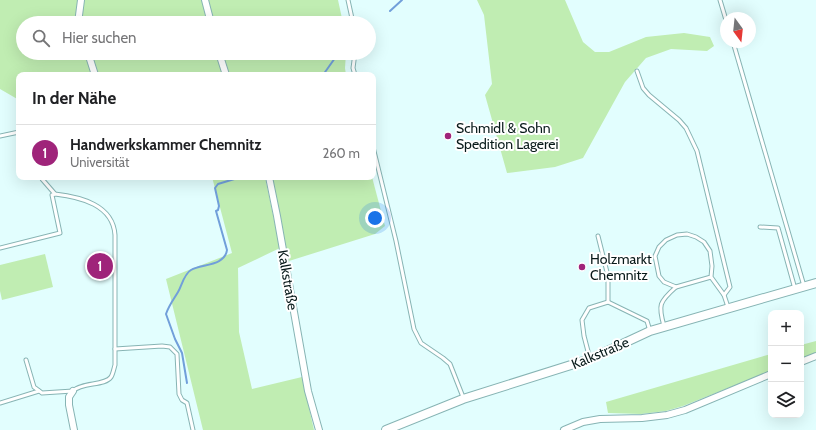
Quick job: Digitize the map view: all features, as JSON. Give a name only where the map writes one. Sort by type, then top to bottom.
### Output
[{"type":"main road","name":"Kalkstraße","points":[[386,430],[463,399],[590,359],[650,330],[816,283]]},
{"type":"street","points":[[79,16],[81,0]]},
{"type":"street","points":[[205,0],[209,16]]},
{"type":"street","points":[[90,60],[94,72]]},
{"type":"street","points":[[221,60],[225,72]]},
{"type":"street","name":"Kalkstraße","points":[[270,180],[308,391],[319,430]]},
{"type":"street","points":[[804,361],[816,356]]},
{"type":"street","points":[[564,430],[583,422],[600,419],[642,418],[667,415],[685,410],[768,375]]},
{"type":"street","points":[[73,391],[69,397],[69,405],[74,430]]},
{"type":"lane","points":[[348,0],[351,16]]},
{"type":"lane","points":[[720,0],[724,12]]},
{"type":"lane","points":[[734,48],[805,286]]},
{"type":"lane","points":[[354,60],[354,72]]},
{"type":"lane","points":[[637,71],[643,88],[686,128],[697,151],[730,287],[724,295]]},
{"type":"lane","points":[[0,136],[16,133]]},
{"type":"lane","points":[[376,159],[396,241],[414,329],[421,343],[450,364],[463,399]]},
{"type":"lane","points":[[26,360],[34,387],[42,393],[73,391],[76,388],[102,382],[111,377],[115,365],[115,235],[113,221],[103,209],[97,206],[71,196],[55,194],[43,180]]},
{"type":"lane","points":[[0,248],[60,233],[52,195],[55,194]]},
{"type":"lane","points":[[760,228],[778,228],[795,289]]},
{"type":"lane","points":[[676,287],[664,282],[659,276],[655,256],[659,247],[666,240],[677,235],[687,234],[704,242],[710,252],[712,266],[711,277],[724,295],[728,307]]},
{"type":"lane","points":[[598,236],[608,276],[608,302]]},
{"type":"lane","points":[[664,326],[660,304],[669,294],[676,287],[711,277]]},
{"type":"lane","points":[[590,359],[584,336],[582,320],[589,308],[608,302],[647,322],[650,330]]},
{"type":"lane","points":[[115,349],[162,346],[170,347],[177,354],[179,394],[182,400],[187,403],[193,430]]},
{"type":"lane","points":[[0,403],[39,391]]},
{"type":"green space","points":[[0,0],[338,0],[341,16],[16,16],[16,60],[346,60],[346,72],[16,72],[16,98],[0,89]]},
{"type":"green space","points":[[477,0],[565,0],[583,42],[595,52],[609,52],[646,37],[684,33],[710,37],[714,46],[707,51],[671,49],[646,58],[625,82],[583,158],[555,167],[507,173],[485,95],[492,84],[484,15]]},
{"type":"green space","points":[[213,180],[266,180],[280,248],[238,268],[239,332],[252,389],[302,377],[314,430],[203,430],[166,279],[232,253]]},
{"type":"green space","points":[[271,180],[373,180],[385,226],[375,234],[289,261]]},
{"type":"green space","points":[[45,254],[53,287],[2,300],[0,291],[0,265]]},
{"type":"green space","points":[[816,341],[816,353],[804,358],[804,344]]},
{"type":"green space","points":[[768,355],[768,372],[683,406],[666,411],[641,414],[608,413],[606,402]]},
{"type":"waterway","points":[[390,11],[402,0]]},
{"type":"waterway","points":[[325,72],[334,60]]},
{"type":"waterway","points":[[187,383],[182,353],[166,314],[189,272],[196,268],[218,262],[225,255],[227,250],[216,211],[218,210],[219,206],[215,188],[218,184],[231,180]]},
{"type":"place","name":"Schmidl & Sohn Spedition Lagerei","points":[[448,136]]},
{"type":"place","name":"Handwerkskammer Chemnitz","points":[[100,266]]},
{"type":"place","name":"Holzmarkt Chemnitz","points":[[582,267]]}]
